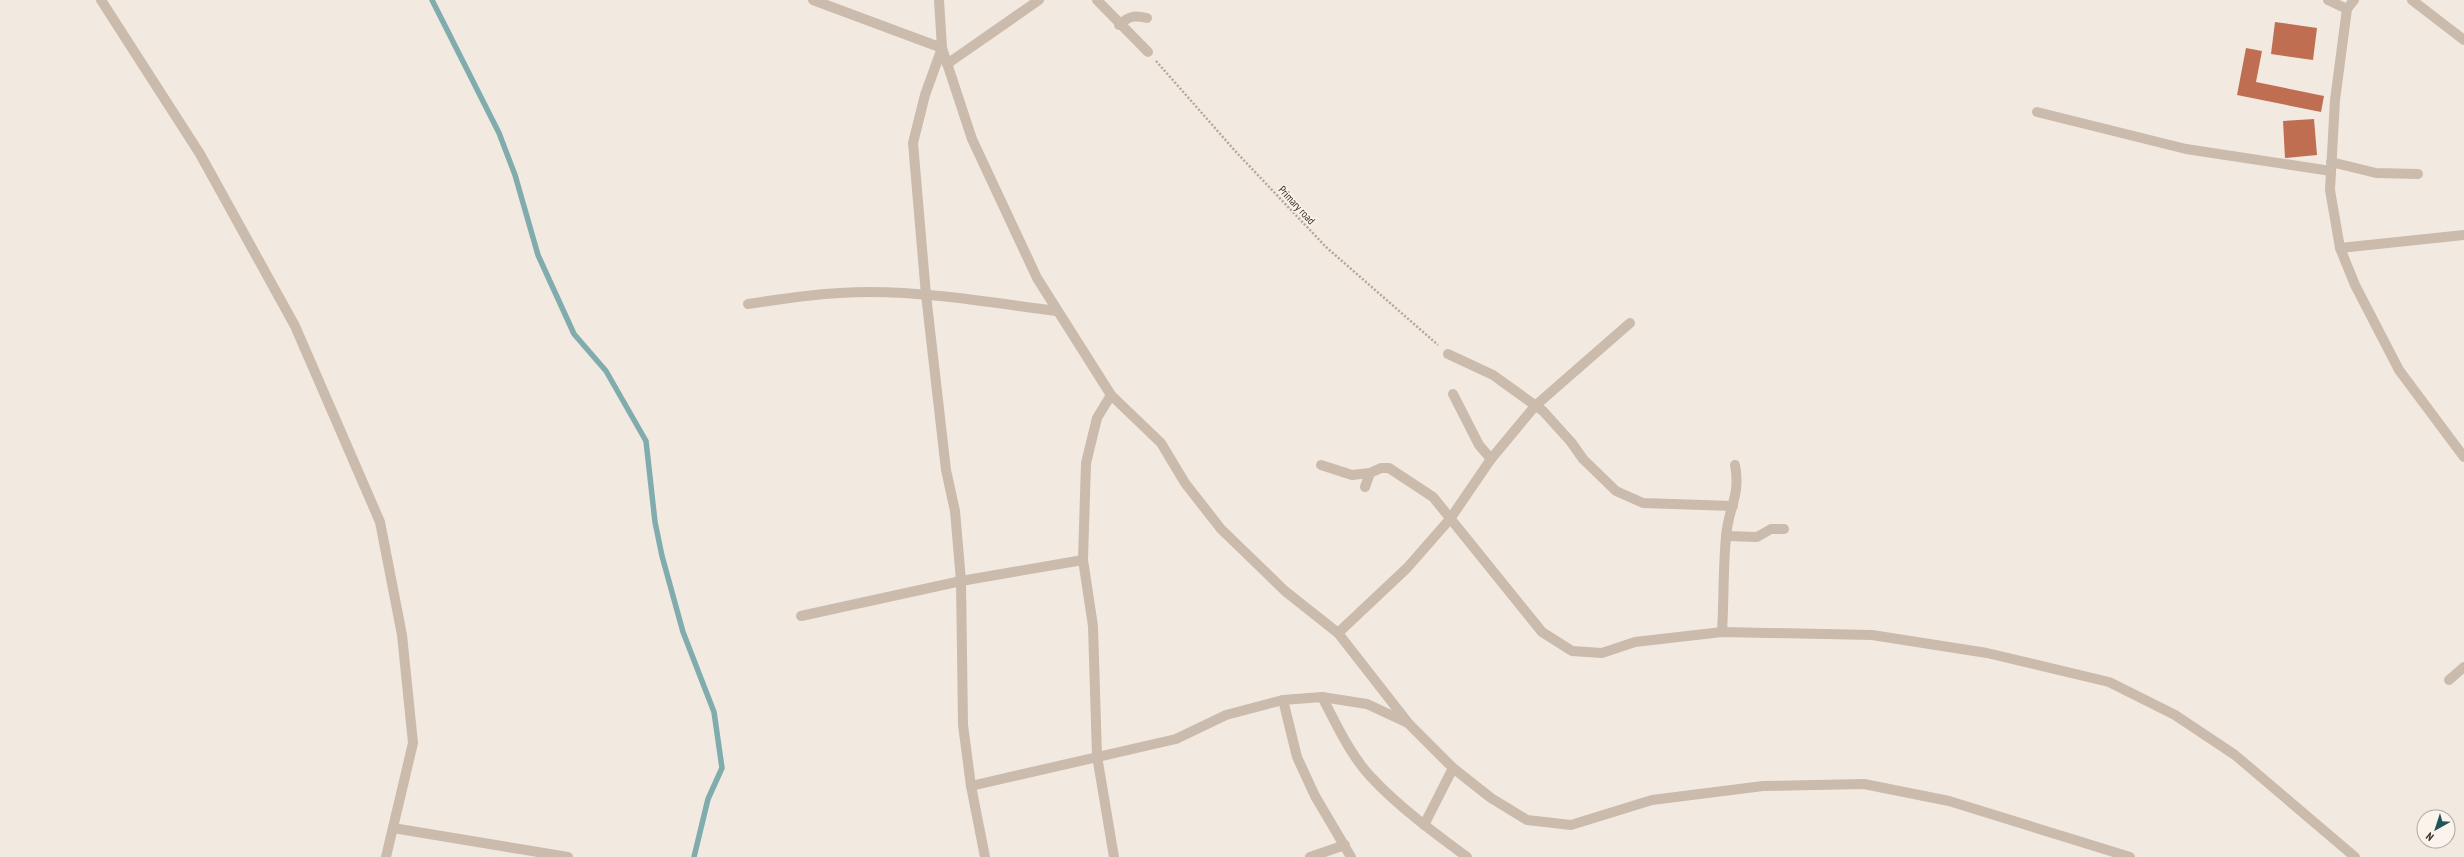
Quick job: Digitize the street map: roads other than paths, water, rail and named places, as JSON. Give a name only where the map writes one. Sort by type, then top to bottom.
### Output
[{"type":"street","points":[[101,0],[200,154],[295,326],[380,522],[402,635],[413,743],[386,857]]},
{"type":"street","points":[[813,0],[942,48]]},
{"type":"street","points":[[939,0],[942,48],[972,139],[1037,278],[1056,311],[1110,396],[1161,443],[1185,483],[1221,529],[1285,591],[1338,634],[1409,724],[1453,768],[1491,798],[1527,820],[1571,825],[1652,800],[1763,786],[1864,784],[1949,801],[2130,857]]},
{"type":"street","points":[[948,64],[1038,0]]},
{"type":"street","points":[[1097,0],[1119,25],[1148,52]]},
{"type":"street","points":[[2328,0],[2347,9]]},
{"type":"street","points":[[2354,0],[2347,9],[2335,100],[2331,166],[2330,190],[2340,248],[2355,285],[2398,370],[2464,457]]},
{"type":"street","points":[[2412,0],[2464,40]]},
{"type":"street","points":[[1119,25],[1128,17],[1136,16],[1147,18]]},
{"type":"street","points":[[942,48],[925,95],[913,143],[926,295],[946,470],[955,511],[961,581],[963,725],[971,786],[985,857]]},
{"type":"street","points":[[2037,112],[2186,150],[2331,166],[2376,173],[2418,174]]},
{"type":"street","points":[[2340,248],[2464,235]]},
{"type":"street","points":[[748,304],[820,294],[870,292],[926,295],[1056,311]]},
{"type":"street","points":[[1338,634],[1406,568],[1450,519],[1491,459],[1535,406],[1630,322]]},
{"type":"street","points":[[1448,354],[1493,375],[1535,406],[1567,438],[1600,478],[1616,491],[1643,503],[1733,506]]},
{"type":"street","points":[[1453,394],[1479,445],[1491,459]]},
{"type":"street","points":[[1110,396],[1097,418],[1086,463],[1083,560],[1093,626],[1097,756],[1114,857]]},
{"type":"street","points":[[1321,465],[1352,476],[1370,473],[1381,468],[1389,468],[1406,477],[1433,497],[1542,632],[1572,651],[1602,653],[1635,642],[1722,632],[1872,635],[1987,653],[2109,682],[2175,715],[2235,755],[2355,857]]},
{"type":"street","points":[[1722,632],[1726,536],[1738,479],[1735,465]]},
{"type":"street","points":[[1364,487],[1370,473]]},
{"type":"street","points":[[1726,536],[1757,537],[1770,529],[1784,529]]},
{"type":"street","points":[[802,616],[961,581],[1083,560]]},
{"type":"street","points":[[2449,680],[2464,667]]},
{"type":"street","points":[[971,786],[1176,739],[1226,715],[1283,700],[1322,697],[1367,704],[1409,724]]},
{"type":"street","points":[[1322,697],[1348,745],[1370,777],[1424,825],[1467,857]]},
{"type":"street","points":[[1283,700],[1297,757],[1315,796],[1351,857]]},
{"type":"street","points":[[1424,825],[1453,768]]},
{"type":"street","points":[[394,828],[568,857]]},
{"type":"street","points":[[1310,857],[1345,845]]},
{"type":"waterway","points":[[432,0],[499,133],[515,175],[538,255],[574,334],[606,371],[646,441],[655,522],[662,556],[683,632],[714,712],[722,768],[708,799],[694,857]]}]
